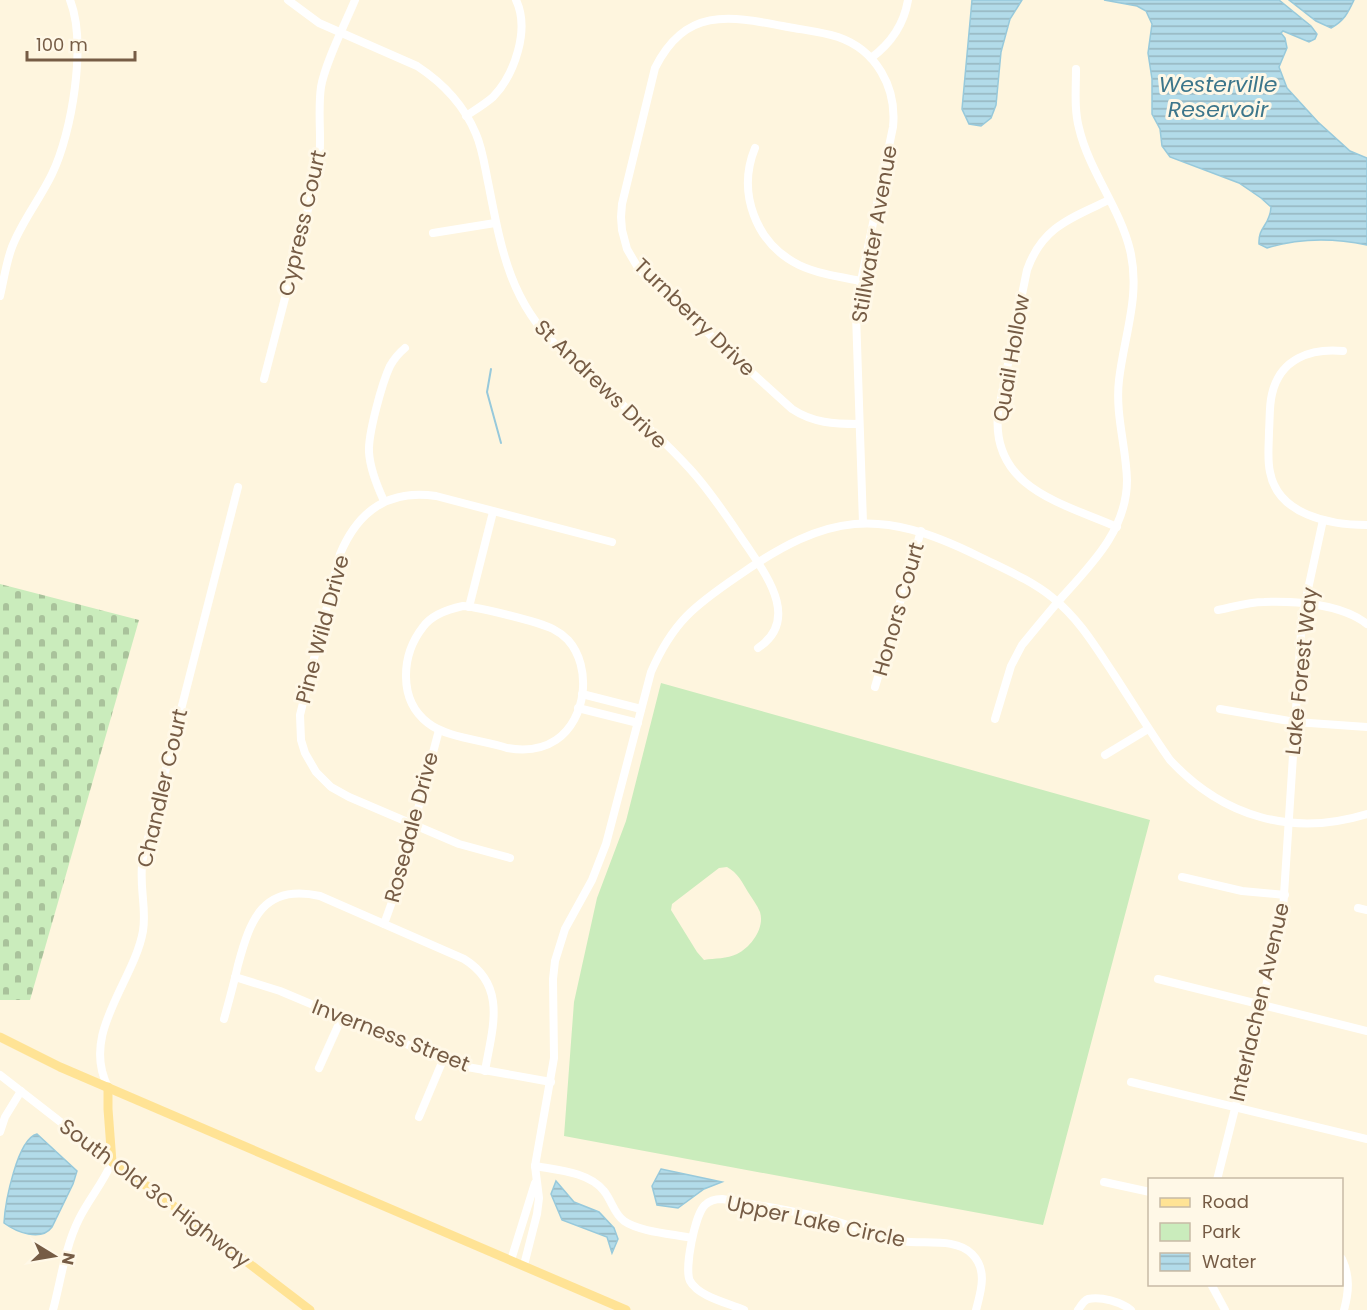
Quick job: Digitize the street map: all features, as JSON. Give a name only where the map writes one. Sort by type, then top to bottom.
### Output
[{"type":"main road","points":[[0,1037],[108,1087],[626,1310]]},
{"type":"main road","points":[[108,1087],[112,1162]]},
{"type":"main road","name":"South Old 3C Highway","points":[[112,1162],[154,1191],[310,1310]]},
{"type":"street","points":[[0,296],[12,246],[51,176],[68,131],[78,37],[75,14],[70,0]]},
{"type":"street","name":"St Andrews Drive","points":[[288,0],[312,19],[417,66],[454,97],[473,128],[481,149],[495,222],[508,269],[516,292],[532,317],[556,346],[689,467],[720,506],[758,562],[774,591],[778,607],[775,630],[771,638],[758,648]]},
{"type":"street","name":"Cypress Court","points":[[264,379],[318,171],[321,146],[322,81],[355,0]]},
{"type":"street","points":[[466,116],[494,96],[508,76],[523,30],[516,0]]},
{"type":"street","points":[[871,58],[892,38],[903,20],[908,0]]},
{"type":"street","name":"Turnberry Drive","points":[[859,424],[815,421],[798,413],[779,399],[645,276],[627,249],[621,217],[655,68],[669,46],[683,33],[710,20],[743,18],[835,36],[855,45],[871,58]]},
{"type":"street","name":"Stillwater Avenue","points":[[863,523],[856,322],[861,281],[893,120],[893,107],[887,83],[871,58]]},
{"type":"street","points":[[995,719],[1016,655],[1058,602],[1094,562],[1117,527],[1126,498],[1127,482],[1119,423],[1118,391],[1133,303],[1133,267],[1128,242],[1087,153],[1079,129],[1076,69]]},
{"type":"street","points":[[755,148],[749,167],[749,197],[753,215],[765,237],[784,256],[796,264],[833,276],[861,281]]},
{"type":"street","name":"Quail Hollow","points":[[1108,200],[1055,227],[1031,258],[998,413],[997,435],[1004,458],[1023,482],[1044,495],[1117,527]]},
{"type":"street","points":[[433,233],[495,222]]},
{"type":"street","points":[[384,501],[372,471],[370,440],[389,368],[397,355],[405,348]]},
{"type":"street","points":[[1343,351],[1310,352],[1292,362],[1280,376],[1270,402],[1268,463],[1273,482],[1282,498],[1300,512],[1323,520],[1367,525]]},
{"type":"street","name":"Chandler Court","points":[[108,1087],[102,1071],[101,1053],[104,1028],[110,1008],[139,948],[143,932],[144,901],[141,871],[143,858],[238,487]]},
{"type":"street","name":"Pine Wild Drive","points":[[510,858],[459,844],[349,797],[331,787],[311,764],[301,740],[302,702],[340,554],[357,522],[384,501],[408,495],[429,495],[612,542]]},
{"type":"street","points":[[469,607],[493,512]]},
{"type":"street","name":"Lake Forest Way","points":[[1288,823],[1298,665],[1305,604],[1323,520]]},
{"type":"street","points":[[524,1265],[537,1214],[539,1198],[535,1166],[555,1050],[553,979],[555,961],[565,929],[592,880],[606,844],[651,672],[659,654],[680,621],[699,602],[786,544],[832,527],[863,523],[897,525],[921,531],[957,545],[1019,576],[1058,602],[1088,635],[1170,760],[1183,775],[1214,798],[1249,814],[1288,823],[1329,822],[1367,814]]},
{"type":"street","name":"Honors Court","points":[[875,687],[921,531]]},
{"type":"street","points":[[1218,610],[1265,602],[1305,604],[1348,614],[1367,624]]},
{"type":"street","points":[[469,607],[546,626],[563,635],[576,652],[583,674],[582,693],[578,708],[555,741],[534,749],[507,748],[439,730],[422,718],[415,709],[408,694],[406,671],[411,649],[422,627],[436,616],[454,608],[469,607]]},
{"type":"street","points":[[582,693],[641,709]]},
{"type":"street","points":[[578,708],[638,723]]},
{"type":"street","points":[[1220,709],[1295,722],[1367,727]]},
{"type":"street","points":[[1105,755],[1148,729]]},
{"type":"street","name":"Rosedale Drive","points":[[384,924],[397,888],[439,730]]},
{"type":"street","name":"Interlachen Avenue","points":[[1217,1178],[1278,938],[1285,895],[1288,823]]},
{"type":"street","points":[[1182,877],[1242,891],[1285,895]]},
{"type":"street","points":[[224,1019],[246,935],[253,919],[266,905],[282,897],[297,893],[320,896],[464,959],[476,967],[493,994],[495,1009],[485,1071]]},
{"type":"street","name":"Inverness Street","points":[[235,977],[280,991],[442,1060],[485,1071],[550,1083]]},
{"type":"street","points":[[1158,979],[1367,1032]]},
{"type":"street","points":[[319,1068],[342,1017]]},
{"type":"street","points":[[419,1117],[442,1060]]},
{"type":"street","name":"South Old 3C Highway","points":[[0,1075],[112,1162]]},
{"type":"street","points":[[1131,1082],[1367,1139]]},
{"type":"street","points":[[0,1132],[5,1117],[21,1091]]},
{"type":"street","points":[[53,1310],[78,1221],[105,1178],[112,1162]]},
{"type":"street","points":[[535,1166],[578,1175],[600,1187],[618,1216],[626,1223],[692,1238]]},
{"type":"street","points":[[511,1260],[536,1182]]},
{"type":"street","points":[[1104,1182],[1148,1192]]},
{"type":"street","name":"Upper Lake Circle","points":[[744,1310],[708,1295],[691,1282],[688,1268],[692,1238],[703,1206],[713,1200],[723,1198],[835,1221],[881,1237],[901,1241],[963,1247],[973,1255],[981,1268],[982,1280],[976,1310]]},
{"type":"street","points":[[1343,1263],[1348,1276],[1344,1310]]},
{"type":"street","points":[[1212,1286],[1225,1310]]},
{"type":"street","points":[[1078,1310],[1083,1302],[1089,1299],[1108,1300],[1125,1305],[1131,1310]]},
{"type":"green space","points":[[0,584],[139,620],[30,1000],[0,1000]]},
{"type":"green space","points":[[661,683],[1150,820],[1043,1225],[564,1136],[574,1002],[597,898],[626,821]],"holes":[[[727,867],[739,878],[760,912],[759,930],[752,942],[737,954],[704,960],[671,910],[672,904],[719,868]]]},
{"type":"water","points":[[972,0],[1022,0],[1010,19],[1001,52],[996,105],[991,118],[981,126],[969,124],[962,109]]},
{"type":"water","name":"Westerville Reservoir","points":[[1104,0],[1279,0],[1311,26],[1317,34],[1315,39],[1309,42],[1283,31],[1281,33],[1285,38],[1287,48],[1279,67],[1287,88],[1318,122],[1350,151],[1367,158],[1367,245],[1329,240],[1291,242],[1267,248],[1259,244],[1260,233],[1269,218],[1271,207],[1239,183],[1170,157],[1162,146],[1160,129],[1152,114],[1152,79],[1148,53],[1152,24],[1146,11],[1137,6]]},
{"type":"water","points":[[1289,0],[1354,0],[1345,16],[1331,28],[1316,21]]},
{"type":"water","points":[[37,1134],[77,1171],[52,1227],[47,1232],[35,1235],[15,1230],[4,1223],[13,1173],[18,1159],[30,1138]]},
{"type":"water","points":[[661,1169],[722,1182],[704,1189],[678,1208],[657,1205],[652,1186]]},
{"type":"water","points":[[556,1181],[574,1202],[599,1212],[614,1228],[618,1239],[612,1253],[607,1237],[562,1220],[551,1194]]},
{"type":"waterway","points":[[491,369],[487,392],[501,443]]}]
